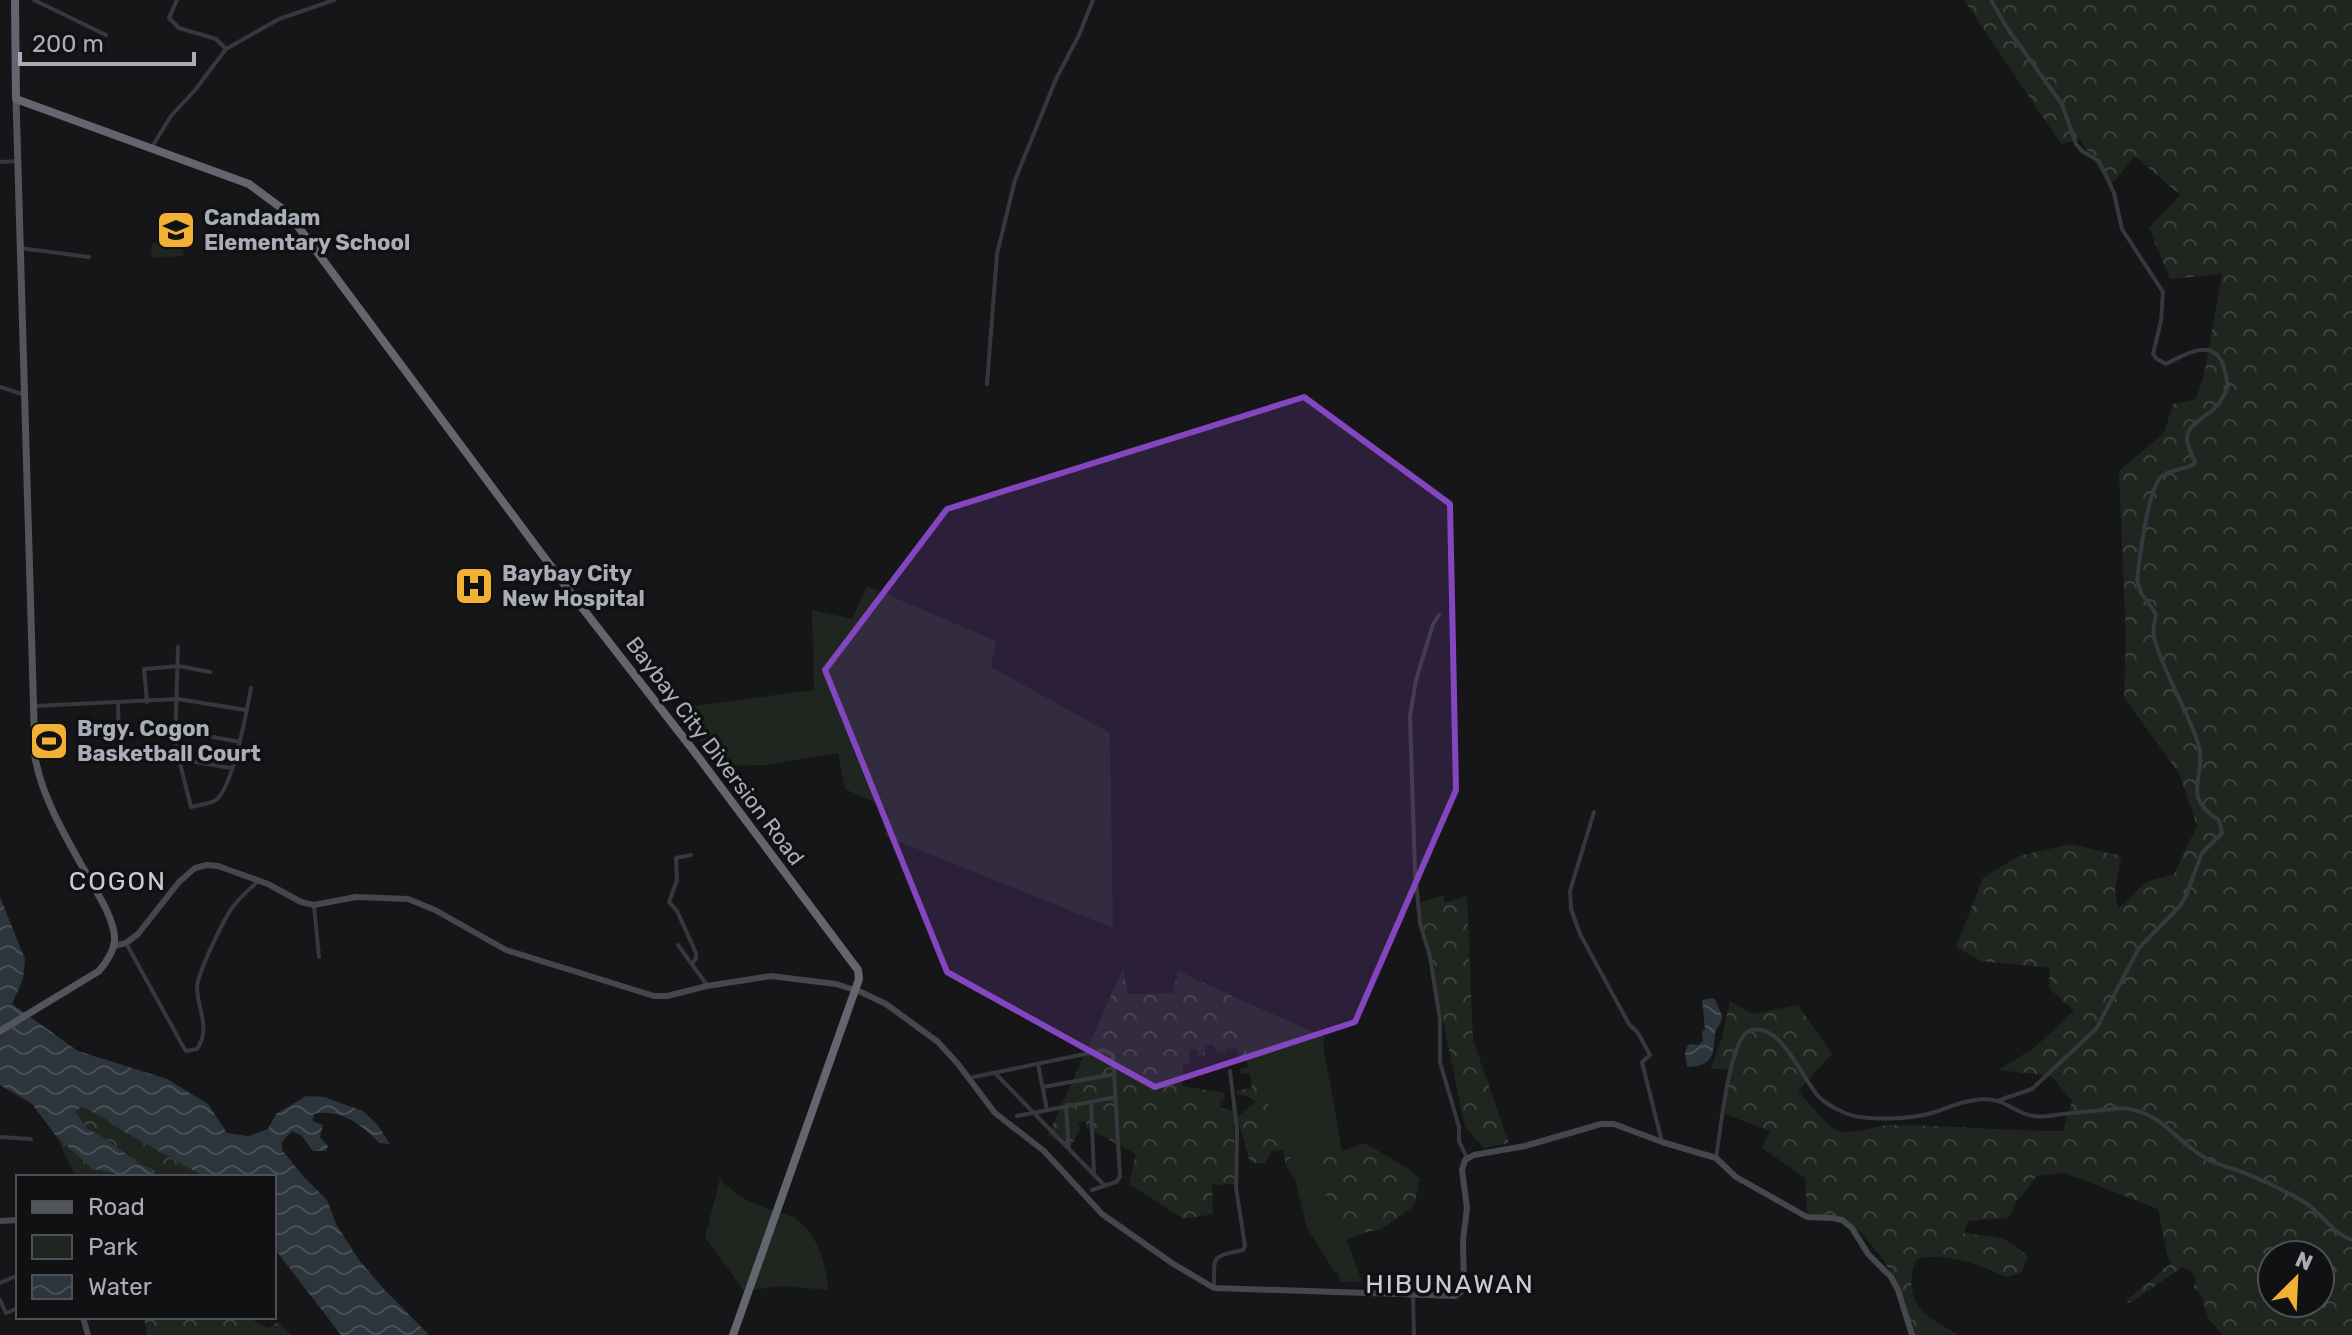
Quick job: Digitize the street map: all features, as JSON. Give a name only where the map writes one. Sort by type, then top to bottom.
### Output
[{"type":"highway","points":[[15,0],[16,99]]},
{"type":"highway","name":"Baybay City Diversion Road","points":[[16,99],[249,184],[288,213],[573,596],[856,967],[859,976],[854,990]]},
{"type":"highway","points":[[733,1335],[854,990]]},
{"type":"main road","points":[[0,1031],[99,971],[114,946],[115,931],[63,828],[39,775],[35,757],[16,99]]},
{"type":"street","points":[[34,0],[106,35]]},
{"type":"street","points":[[177,0],[169,18],[179,28],[216,39],[226,49]]},
{"type":"street","points":[[152,147],[171,116],[226,49],[279,19],[334,0]]},
{"type":"street","points":[[987,384],[997,254],[1015,180],[1056,79],[1093,0]]},
{"type":"street","points":[[1716,1158],[1730,1070],[1743,1035],[1751,1030],[1762,1029],[1778,1037],[1818,1096],[1846,1114],[1872,1118],[1916,1116],[1962,1102],[2000,1100],[2032,1089],[2096,1029],[2129,963],[2139,948],[2180,906],[2202,853],[2222,833],[2219,820],[2204,811],[2199,801],[2200,746],[2153,636],[2156,614],[2141,593],[2137,580],[2153,489],[2163,475],[2195,463],[2188,433],[2205,414],[2212,411],[2228,386],[2220,359],[2212,351],[2203,349],[2166,364],[2153,354],[2161,321],[2163,292],[2122,229],[2114,193],[2099,161],[2076,144],[2062,104],[2007,28],[1991,0]]},
{"type":"street","points":[[0,162],[18,161]]},
{"type":"street","points":[[20,248],[89,257]]},
{"type":"street","points":[[0,387],[25,395]]},
{"type":"street","points":[[114,946],[126,943],[138,934],[179,882],[195,868],[207,865],[278,887],[301,902],[314,905],[356,897],[408,899],[435,910],[501,948],[651,996],[667,996],[771,976],[836,984],[886,1004],[938,1042],[995,1113],[1044,1151],[1102,1214],[1214,1288],[1451,1297],[1463,1290],[1463,1240],[1467,1208],[1462,1170],[1467,1158],[1459,1141],[1459,1127],[1440,1062],[1440,1019],[1430,957],[1420,923],[1415,872],[1410,716],[1416,680],[1433,624],[1439,615]]},
{"type":"street","points":[[178,647],[175,743],[191,807],[216,800],[232,768],[251,688]]},
{"type":"street","points":[[147,702],[144,669],[179,666],[210,672]]},
{"type":"street","points":[[34,706],[178,699],[247,710]]},
{"type":"street","points":[[118,702],[119,745]]},
{"type":"street","points":[[176,730],[240,742]]},
{"type":"street","points":[[178,759],[232,768]]},
{"type":"street","points":[[1594,812],[1570,891],[1571,909],[1580,934],[1629,1024],[1638,1033],[1650,1055],[1642,1062],[1662,1142]]},
{"type":"street","points":[[691,855],[676,859],[677,880],[669,902],[677,911],[696,953],[692,964]]},
{"type":"street","points":[[126,943],[186,1051],[197,1049],[205,1029],[197,987],[200,973],[232,907],[258,881]]},
{"type":"street","points":[[314,905],[319,957]]},
{"type":"street","points":[[678,945],[707,986]]},
{"type":"street","points":[[969,1078],[1104,1050],[1113,1055],[1120,1177],[1116,1182],[1092,1190]]},
{"type":"street","points":[[1038,1064],[1047,1110]]},
{"type":"street","points":[[1214,1288],[1216,1258],[1243,1250],[1245,1246],[1236,1188],[1237,1129],[1230,1071]]},
{"type":"street","points":[[995,1073],[1105,1186]]},
{"type":"street","points":[[1043,1087],[1114,1074]]},
{"type":"street","points":[[1017,1116],[1116,1097]]},
{"type":"street","points":[[2000,1100],[2032,1116],[2124,1108],[2147,1113],[2204,1158],[2263,1180],[2304,1202],[2343,1236],[2352,1240]]},
{"type":"street","points":[[1091,1102],[1094,1175]]},
{"type":"street","points":[[1066,1107],[1069,1149]]},
{"type":"street","points":[[1467,1158],[1547,1141],[1601,1124],[1614,1124],[1716,1158],[1736,1177],[1783,1205],[1807,1217],[1842,1220],[1852,1228],[1868,1254],[1891,1277],[1912,1335]]},
{"type":"street","points":[[0,1137],[31,1139]]},
{"type":"street","points":[[1413,1296],[1414,1335]]},
{"type":"street","points":[[0,1300],[6,1313],[16,1309]]},
{"type":"highlighted area","points":[[1304,397],[1450,504],[1456,790],[1355,1022],[1155,1087],[947,972],[825,670],[947,509]]},
{"type":"green space","points":[[1964,0],[2352,0],[2352,1335],[2223,1335],[2208,1318],[2202,1297],[2194,1287],[2196,1279],[2190,1270],[2182,1267],[2128,1303],[2127,1300],[2171,1263],[2158,1209],[2065,1173],[2037,1176],[2008,1218],[1968,1221],[1964,1233],[2006,1240],[2028,1257],[2021,1273],[2006,1277],[1951,1258],[1917,1259],[1911,1284],[1916,1303],[1927,1315],[1958,1335],[1914,1335],[1904,1297],[1880,1255],[1862,1234],[1840,1216],[1807,1214],[1805,1178],[1762,1148],[1770,1131],[1725,1114],[1728,1070],[1711,1068],[1730,1001],[1753,1014],[1798,1005],[1832,1054],[1798,1091],[1837,1130],[1849,1132],[1892,1125],[2063,1131],[2072,1101],[2051,1076],[1998,1070],[2034,1048],[2074,1011],[2049,988],[2050,968],[1981,961],[1956,947],[1983,878],[2019,856],[2071,844],[2121,856],[2115,892],[2118,909],[2146,882],[2174,874],[2197,826],[2179,773],[2124,698],[2126,638],[2119,471],[2164,433],[2173,404],[2196,399],[2204,375],[2222,274],[2170,279],[2149,228],[2180,195],[2135,156],[2110,186],[2080,139],[2061,144]]},
{"type":"green space","points":[[182,242],[184,256],[151,258],[152,243]]},
{"type":"green space","points":[[867,586],[996,641],[991,667],[1110,733],[1113,928],[885,836],[888,809],[845,789],[838,753],[765,765],[720,766],[677,708],[814,690],[812,610],[852,619]]},
{"type":"green space","name":"Brgy. Cogon Basketball Court","points":[[56,728],[58,753],[42,754],[41,729]]},
{"type":"green space","points":[[1444,895],[1444,903],[1467,896],[1473,1040],[1509,1143],[1484,1148],[1465,1127],[1430,957],[1420,923],[1420,903]]},
{"type":"green space","points":[[1123,969],[1128,994],[1173,993],[1178,971],[1232,996],[1232,1018],[1291,1156],[1286,1167],[1283,1150],[1272,1151],[1265,1164],[1250,1162],[1237,1117],[1256,1102],[1236,1094],[1236,1091],[1252,1088],[1250,1073],[1240,1074],[1240,1069],[1248,1067],[1246,1057],[1238,1059],[1238,1049],[1215,1051],[1214,1045],[1204,1046],[1205,1055],[1198,1056],[1197,1049],[1189,1050],[1190,1064],[1183,1064],[1182,1086],[1224,1093],[1221,1108],[1234,1111],[1234,1184],[1212,1185],[1213,1214],[1184,1219],[1129,1184],[1136,1154],[1087,1128],[1086,1121],[1078,1123],[1080,1130],[1069,1149],[1048,1135]]},
{"type":"green space","points":[[1232,996],[1325,1037],[1323,1044],[1342,1151],[1320,1152],[1331,1223],[1347,1240],[1362,1282],[1340,1282],[1338,1273],[1307,1228],[1295,1179],[1286,1167],[1291,1156],[1232,1018]]},
{"type":"green space","points":[[82,1107],[103,1117],[201,1175],[152,1175],[156,1169],[140,1164],[87,1129],[74,1110]]},
{"type":"green space","points":[[56,1136],[92,1169],[118,1175],[75,1175]]},
{"type":"green space","points":[[1365,1143],[1420,1179],[1414,1206],[1380,1230],[1347,1240],[1331,1223],[1319,1152],[1342,1151]]},
{"type":"green space","points":[[720,1179],[748,1201],[790,1216],[808,1230],[819,1249],[828,1290],[782,1286],[744,1291],[705,1237]]},
{"type":"green space","points":[[144,1319],[254,1319],[267,1328],[278,1322],[291,1335],[147,1335]]},
{"type":"water","points":[[0,897],[25,959],[23,979],[12,1004],[78,1051],[167,1079],[208,1104],[227,1133],[248,1136],[268,1129],[276,1114],[306,1096],[324,1097],[363,1111],[377,1124],[390,1144],[379,1143],[358,1124],[342,1116],[314,1114],[313,1121],[323,1125],[320,1137],[328,1146],[326,1151],[313,1151],[302,1136],[292,1131],[282,1142],[282,1150],[327,1200],[336,1224],[359,1260],[429,1335],[341,1335],[276,1251],[276,1175],[201,1175],[82,1107],[75,1111],[87,1129],[140,1164],[156,1170],[152,1175],[118,1175],[92,1169],[56,1136],[32,1104],[0,1085]]},
{"type":"water","points":[[1712,998],[1722,1016],[1712,1054],[1702,1065],[1687,1067],[1687,1046],[1703,1041],[1702,1000]]},
{"type":"place","name":"Candadam Elementary School","points":[[176,230]]},
{"type":"place","name":"Baybay City New Hospital","points":[[474,586]]},
{"type":"place","name":"Brgy. Cogon Basketball Court","points":[[49,741]]},
{"type":"district","name":"COGON","points":[[118,881]]},
{"type":"district","name":"HIBUNAWAN","points":[[1450,1284]]}]
